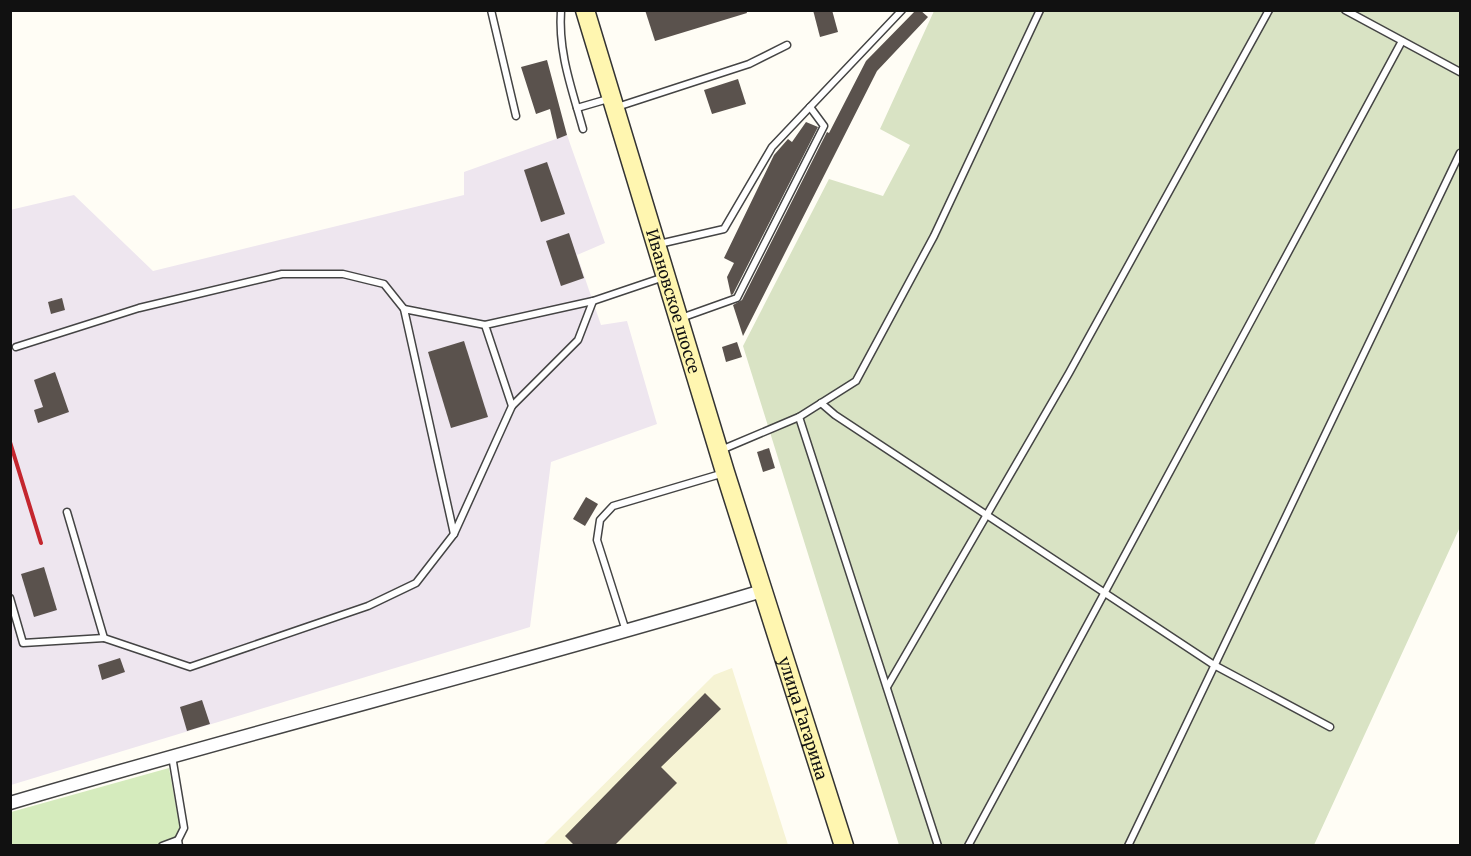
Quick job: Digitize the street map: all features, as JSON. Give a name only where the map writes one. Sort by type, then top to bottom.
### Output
[{"type":"street","name":"Ивановское шоссе","points":[[585,10],[762,591]]},
{"type":"street","points":[[10,803],[172,756],[626,632],[762,591]]},
{"type":"street","name":"улица Гагарина","points":[[762,591],[844,846]]},
{"type":"lane","points":[[491,10],[516,116]]},
{"type":"lane","points":[[561,10],[562,57],[584,129]]},
{"type":"lane","points":[[655,245],[724,229],[772,147],[902,10]]},
{"type":"lane","points":[[719,451],[799,417],[856,381],[934,236],[1040,10]]},
{"type":"lane","points":[[887,687],[1069,373],[1269,10]]},
{"type":"lane","points":[[1345,10],[1461,72]]},
{"type":"lane","points":[[968,846],[1402,41]]},
{"type":"lane","points":[[577,108],[612,103],[749,64],[787,45]]},
{"type":"lane","points":[[678,319],[737,298],[824,126],[810,107]]},
{"type":"lane","points":[[1128,846],[1461,153]]},
{"type":"lane","points":[[16,346],[139,308],[282,274],[343,274],[384,284],[404,309],[454,534]]},
{"type":"lane","points":[[404,309],[485,325],[593,302],[665,277]]},
{"type":"lane","points":[[10,598],[22,643],[104,638],[190,667],[368,606],[416,583],[454,534],[512,406],[578,340],[593,302]]},
{"type":"lane","points":[[485,325],[512,406]]},
{"type":"lane","points":[[821,403],[835,415],[986,516],[1214,665],[1330,727]]},
{"type":"lane","points":[[799,417],[938,846]]},
{"type":"lane","points":[[626,632],[597,540],[600,520],[613,506],[725,472]]},
{"type":"lane","points":[[67,512],[104,638]]},
{"type":"lane","points":[[162,846],[178,843],[184,828],[172,756]]},
{"type":"shaded area","points":[[567,135],[605,243],[577,255],[601,325],[627,321],[657,424],[551,462],[530,627],[11,785],[10,210],[74,195],[153,271],[464,195],[464,172]]},
{"type":"shaded area","points":[[732,668],[788,845],[542,846],[714,675]]},
{"type":"green space","points":[[934,11],[1460,11],[1460,527],[1314,845],[899,845],[743,346],[829,179],[883,196],[910,145],[880,129]]},
{"type":"green space","points":[[169,768],[183,845],[11,846],[11,812]]},
{"type":"building","points":[[645,10],[746,10],[747,13],[655,41]]},
{"type":"building","points":[[813,10],[832,10],[838,32],[820,37]]},
{"type":"building","points":[[916,10],[920,10],[928,17],[877,71],[743,336],[733,305],[742,300],[827,132],[829,133],[866,61]]},
{"type":"building","points":[[547,60],[567,135],[557,139],[550,109],[536,114],[521,67]]},
{"type":"building","points":[[738,79],[746,104],[712,114],[704,90]]},
{"type":"building","points":[[806,122],[818,127],[731,295],[727,277],[734,263],[724,258],[774,155],[788,139],[792,142]]},
{"type":"building","points":[[547,162],[565,214],[541,222],[524,170]]},
{"type":"building","points":[[569,233],[584,278],[561,286],[546,241]]},
{"type":"building","points":[[62,298],[65,310],[51,314],[48,302]]},
{"type":"building","points":[[464,341],[488,417],[451,428],[428,352]]},
{"type":"building","points":[[737,342],[742,357],[726,362],[722,347]]},
{"type":"building","points":[[55,372],[69,412],[38,423],[34,410],[43,407],[34,380]]},
{"type":"building","points":[[769,448],[775,468],[763,472],[757,452]]},
{"type":"building","points":[[586,497],[598,504],[585,526],[573,519]]},
{"type":"building","points":[[44,567],[57,610],[34,617],[21,574]]},
{"type":"building","points":[[120,658],[125,672],[102,680],[98,665]]},
{"type":"building","points":[[705,693],[721,709],[661,767],[677,783],[614,846],[575,846],[565,836]]},
{"type":"building","points":[[202,700],[210,724],[187,731],[180,707]]},
{"type":"railway","points":[[10,442],[41,543]]}]
